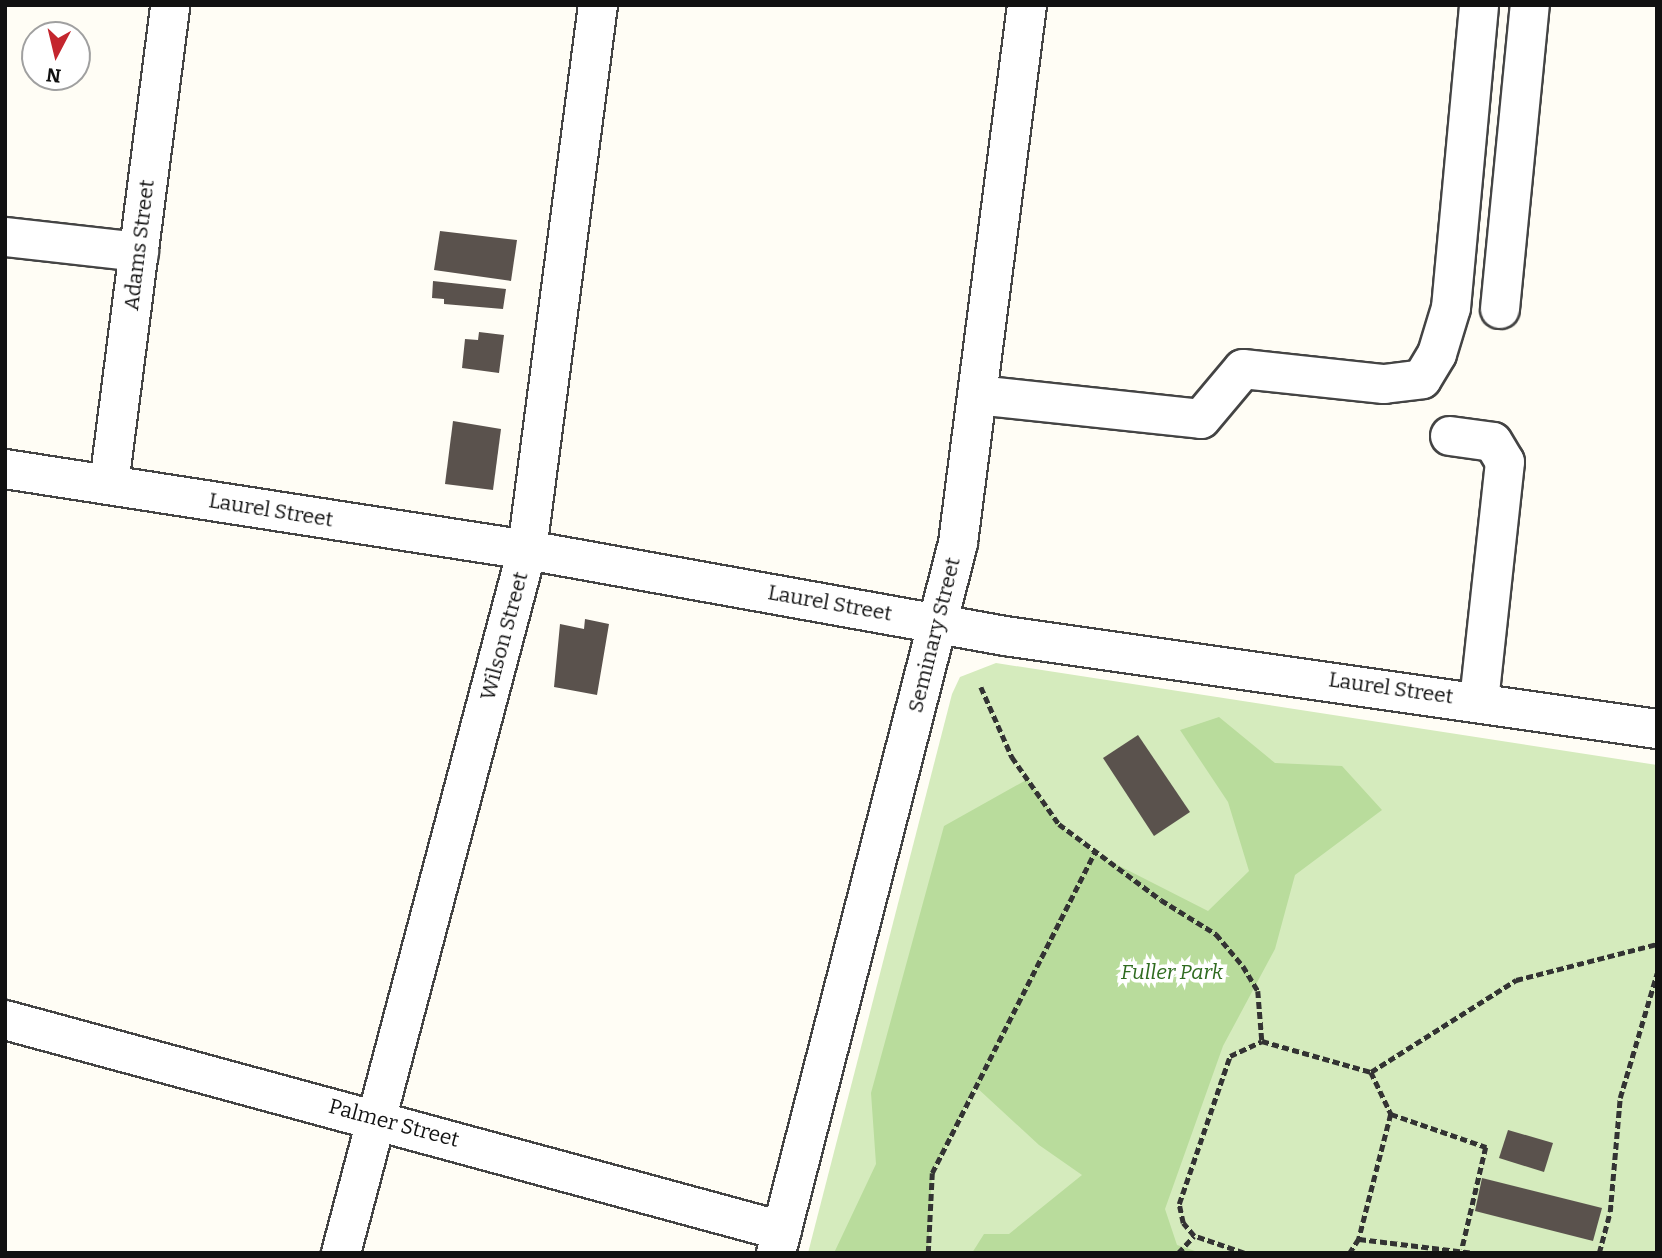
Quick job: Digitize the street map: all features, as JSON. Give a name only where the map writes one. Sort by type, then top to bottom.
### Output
[{"type":"street","name":"Adams Street","points":[[109,484],[170,5]]},
{"type":"street","name":"Wilson Street","points":[[341,1253],[527,550],[598,5]]},
{"type":"street","name":"Seminary Street","points":[[779,1242],[958,543],[1027,5]]},
{"type":"street","points":[[977,395],[1201,419],[1242,369],[1384,384],[1422,379],[1437,354],[1451,308],[1479,5]]},
{"type":"street","points":[[1500,309],[1530,5]]},
{"type":"street","points":[[5,236],[139,251]]},
{"type":"street","points":[[1450,436],[1493,442],[1505,463],[1479,701]]},
{"type":"street","name":"Laurel Street","points":[[5,469],[527,550],[1005,636],[1479,701],[1657,729]]},
{"type":"street","name":"Palmer Street","points":[[5,1020],[377,1118],[779,1242]]},
{"type":"path","points":[[981,687],[1012,757],[1059,824],[1094,853],[1216,934],[1258,991],[1262,1041]]},
{"type":"path","points":[[928,1253],[932,1173],[1094,853]]},
{"type":"path","points":[[1244,1253],[1194,1236],[1183,1223],[1179,1204],[1230,1056],[1262,1041],[1371,1072],[1516,980],[1657,944]]},
{"type":"path","points":[[1598,1253],[1610,1212],[1620,1098],[1657,973]]},
{"type":"path","points":[[1350,1253],[1359,1239],[1391,1114],[1371,1072]]},
{"type":"path","points":[[1391,1114],[1486,1147],[1462,1249]]},
{"type":"path","points":[[1178,1253],[1194,1236]]},
{"type":"path","points":[[1359,1239],[1462,1249],[1474,1253]]},
{"type":"green space","name":"Fuller Park","points":[[996,663],[1657,765],[1657,1253],[808,1253],[952,694],[960,677]]},
{"type":"green space","points":[[1219,717],[1275,763],[1342,766],[1382,810],[1295,875],[1275,949],[1223,1046],[1165,1209],[1177,1245],[1201,1253],[972,1253],[984,1234],[1009,1234],[1082,1175],[1039,1145],[975,1086],[932,1173],[928,1253],[834,1253],[876,1164],[871,1093],[944,826],[1028,779],[1059,824],[1094,853],[1208,911],[1249,871],[1228,802],[1180,730]]},
{"type":"building","points":[[440,231],[517,240],[511,281],[434,270]]},
{"type":"building","points":[[433,281],[506,289],[503,309],[444,304],[444,299],[432,298]]},
{"type":"building","points":[[479,332],[504,335],[499,373],[462,368],[465,339],[478,340]]},
{"type":"building","points":[[453,421],[501,429],[493,490],[445,484]]},
{"type":"building","points":[[585,619],[609,624],[597,695],[554,687],[560,624],[584,629]]},
{"type":"building","points":[[1138,735],[1190,812],[1154,836],[1103,758]]},
{"type":"building","points":[[1508,1130],[1553,1143],[1544,1172],[1499,1158]]},
{"type":"building","points":[[1482,1178],[1602,1208],[1593,1241],[1475,1211]]}]
